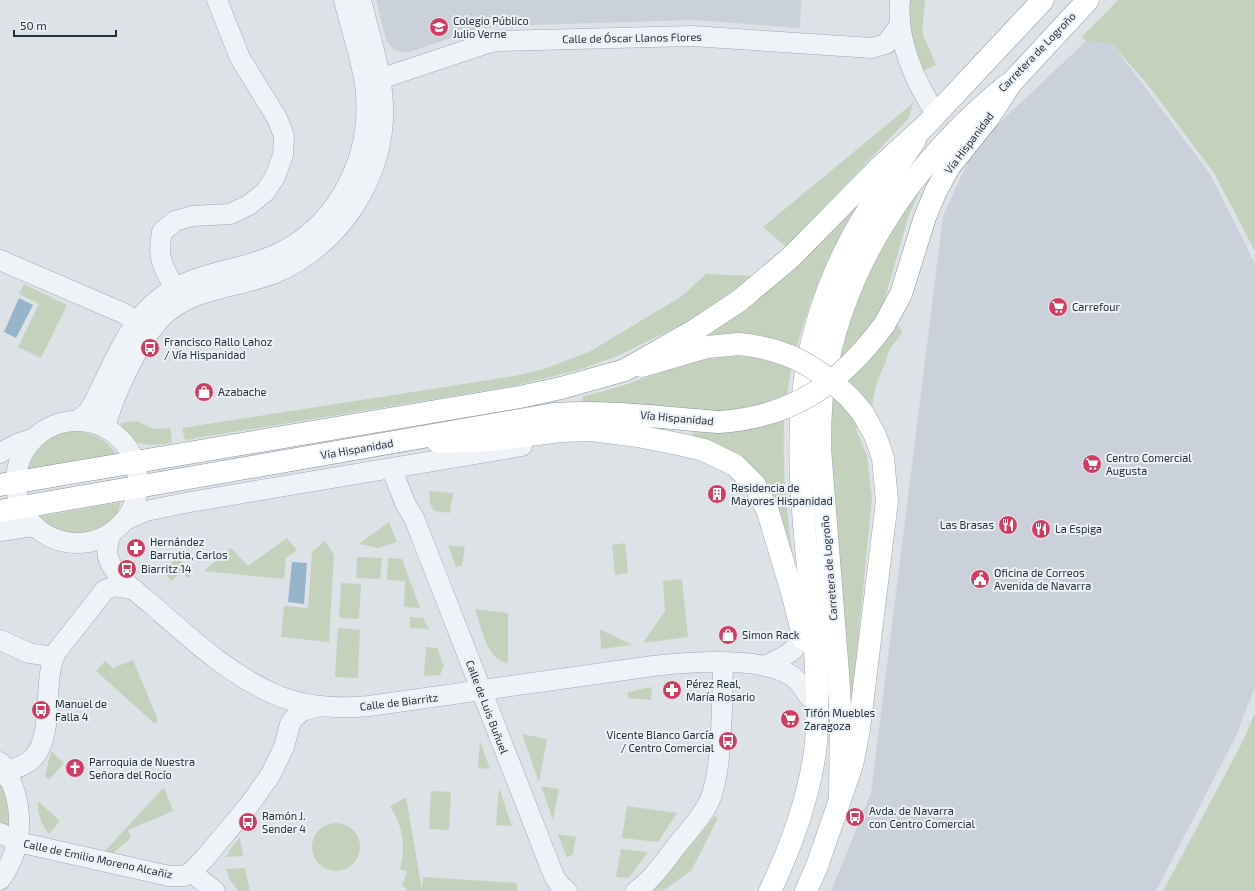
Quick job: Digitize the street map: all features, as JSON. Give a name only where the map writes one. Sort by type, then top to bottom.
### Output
[{"type":"main road","name":"Carretera de Logroño","points":[[815,753],[818,685],[813,615],[802,505],[800,420],[804,384],[817,320],[832,279],[849,242],[865,215],[930,120],[1043,0]]},
{"type":"main road","name":"Carretera de Logroño","points":[[840,796],[841,723],[820,449],[821,413],[829,354],[840,314],[852,283],[880,226],[924,167],[977,110],[1011,82],[1088,0]]},
{"type":"main road","name":"Vía Hispanidad","points":[[0,511],[554,414],[611,412],[719,422],[759,417],[804,399],[851,366],[865,351],[884,325],[901,294],[925,217],[936,191],[949,167],[989,117],[1011,82]]},
{"type":"main road","points":[[625,370],[695,330],[766,280],[790,258],[880,166],[930,120]]},
{"type":"main road","points":[[8,484],[520,397],[561,388],[707,347],[739,344],[770,348],[795,357],[830,378],[862,412],[875,435],[883,458],[887,501],[859,730],[852,765],[840,796],[826,841],[806,891]]},
{"type":"main road","points":[[379,445],[493,440],[577,430],[626,435],[704,450],[735,465],[746,474],[760,493],[768,512],[803,635],[815,753],[798,823],[770,891]]},
{"type":"street","points":[[174,288],[161,262],[158,248],[162,232],[175,221],[187,218],[230,214],[249,205],[265,192],[272,182],[283,155],[284,136],[277,118],[240,58],[217,0]]},
{"type":"street","points":[[78,420],[87,413],[93,404],[137,322],[154,302],[174,288],[196,279],[271,257],[305,237],[320,224],[342,196],[358,165],[366,131],[366,93],[344,0]]},
{"type":"street","points":[[106,428],[114,399],[142,345],[156,324],[167,313],[191,298],[256,279],[288,267],[321,245],[339,226],[356,204],[374,167],[382,125],[383,105],[380,79],[361,0]]},
{"type":"street","points":[[900,0],[899,26],[904,49],[919,86],[930,120]]},
{"type":"street","name":"Calle de Óscar Llanos Flores","points":[[366,93],[380,79],[496,41],[692,36],[872,48],[886,44],[899,26]]},
{"type":"street","points":[[0,260],[127,315],[137,322]]},
{"type":"street","points":[[0,453],[21,442],[32,439],[53,425],[78,420],[94,423],[106,428],[117,436],[128,448],[135,462],[138,475],[138,487],[136,500],[125,520],[111,534],[87,543],[74,544]]},
{"type":"street","points":[[125,520],[146,511],[198,501],[392,470],[534,444],[626,435]]},
{"type":"street","points":[[32,439],[17,464],[8,484],[34,526],[52,538],[74,544],[92,553],[100,560],[107,575],[105,590]]},
{"type":"street","name":"Calle de Luis Buñuel","points":[[414,518],[411,492],[415,465]]},
{"type":"street","name":"Calle de Luis Buñuel","points":[[392,470],[402,496],[414,518],[554,876],[559,884],[567,891]]},
{"type":"street","points":[[146,511],[166,482]]},
{"type":"street","points":[[0,531],[34,526]]},
{"type":"street","name":"Calle de Biarritz","points":[[111,534],[107,548],[109,561],[117,572],[135,590],[220,663],[248,681],[276,695],[320,706],[369,706],[679,663],[723,663],[765,666],[794,678],[810,697]]},
{"type":"street","points":[[0,880],[12,861],[18,842],[19,809],[16,794],[2,769],[29,762],[40,747],[46,722],[54,657],[69,634],[105,590],[115,586],[135,590]]},
{"type":"street","points":[[765,666],[791,652],[798,645],[803,635]]},
{"type":"street","points":[[0,640],[34,655],[54,657]]},
{"type":"street","points":[[636,891],[654,874],[695,822],[709,801],[718,765],[723,663]]},
{"type":"street","points":[[276,695],[287,711],[290,724]]},
{"type":"street","points":[[215,891],[191,872],[221,840],[262,788],[277,763],[290,724],[302,711],[320,706]]},
{"type":"street","name":"Calle de Emilio Moreno Alcañiz","points":[[0,833],[18,842],[169,876],[177,877],[191,872]]},
{"type":"shaded area","name":"Colegio Público Julio Verne","points":[[376,0],[801,0],[800,28],[693,20],[500,26],[476,30],[406,53],[394,50],[386,40]]},
{"type":"shaded area","name":"Centro Comercial Augusta","points":[[1086,41],[1112,44],[1142,83],[1210,174],[1255,263],[1255,686],[1236,736],[1156,891],[831,891],[871,793],[943,216],[975,146]]},
{"type":"green space","points":[[908,0],[925,0],[922,32],[936,65],[921,72],[904,36]]},
{"type":"green space","points":[[1118,0],[1255,0],[1255,251],[1214,173],[1148,85],[1112,44],[1086,41],[1082,37]]},
{"type":"green space","points":[[913,103],[909,118],[786,247],[763,227]]},
{"type":"green space","points":[[933,169],[917,197],[908,218],[881,312],[898,325],[902,333],[890,349],[876,385],[871,412],[856,429],[867,456],[872,498],[853,695],[851,699],[848,699],[823,422],[853,288]]},
{"type":"green space","points":[[857,204],[858,207],[840,236],[822,274],[799,338],[789,382],[784,426],[784,462],[794,568],[764,499],[689,437],[695,432],[730,433],[727,412],[583,403],[582,397],[621,386],[692,362],[715,357],[740,356],[742,339],[685,345]]},
{"type":"green space","points":[[706,274],[754,276],[689,321],[615,357],[578,370],[513,386],[185,440],[182,428],[515,376],[544,369],[589,352],[682,296]]},
{"type":"green space","points":[[24,284],[67,305],[41,358],[18,347],[39,304],[19,294]]},
{"type":"green space","points":[[137,421],[154,429],[170,428],[172,443],[149,445],[134,441],[124,431],[121,423]]},
{"type":"green space","points":[[63,431],[94,435],[106,442],[117,455],[23,471],[33,451],[43,441]]},
{"type":"green space","points":[[429,491],[453,493],[450,513],[434,511],[430,503]]},
{"type":"green space","points":[[121,502],[116,517],[112,523],[99,530],[79,536],[64,536],[57,533],[43,524],[37,517]]},
{"type":"green space","points":[[389,522],[397,542],[378,548],[359,544]]},
{"type":"green space","points":[[287,538],[297,550],[286,558],[284,579],[204,571],[231,548],[248,566]]},
{"type":"green space","points":[[325,541],[334,555],[329,642],[281,637],[284,606],[308,608],[312,552]]},
{"type":"green space","points":[[625,543],[628,573],[615,575],[612,545]]},
{"type":"green space","points":[[448,545],[465,547],[462,566],[456,567]]},
{"type":"green space","points":[[178,557],[192,574],[188,578],[182,572],[171,581],[162,570]]},
{"type":"green space","points":[[357,557],[382,558],[380,579],[356,578]]},
{"type":"green space","points":[[388,558],[402,559],[420,608],[404,607],[405,581],[387,580]]},
{"type":"green space","points":[[682,579],[688,637],[643,643],[665,611],[663,581]]},
{"type":"green space","points":[[341,583],[361,584],[359,619],[339,618]]},
{"type":"green space","points":[[475,609],[508,613],[508,664],[495,656],[490,649],[486,642]]},
{"type":"green space","points":[[410,617],[423,618],[429,629],[410,628]]},
{"type":"green space","points":[[338,628],[360,630],[358,678],[335,677]]},
{"type":"green space","points":[[600,629],[632,645],[601,649]]},
{"type":"green space","points":[[426,647],[437,648],[444,666],[440,675],[424,676]]},
{"type":"green space","points":[[133,660],[158,720],[155,724],[96,671],[105,661],[113,668]]},
{"type":"green space","points":[[652,687],[651,700],[627,698],[628,692]]},
{"type":"green space","points":[[1255,712],[1255,891],[1163,891],[1243,741]]},
{"type":"green space","points":[[522,734],[547,739],[539,782]]},
{"type":"green space","points":[[480,741],[490,769],[478,768]]},
{"type":"green space","points":[[51,751],[64,763],[49,780],[45,776]]},
{"type":"green space","points":[[4,779],[14,830],[0,827],[0,781]]},
{"type":"green space","points":[[541,786],[559,789],[553,820]]},
{"type":"green space","points":[[164,787],[173,811],[128,830],[131,838],[113,853],[105,851]]},
{"type":"green space","points":[[499,788],[512,826],[496,825]]},
{"type":"green space","points":[[431,791],[451,792],[449,830],[429,829]]},
{"type":"green space","points":[[406,797],[422,890],[423,877],[517,883],[517,891],[406,891],[406,888],[402,886],[407,872],[400,869],[403,853],[402,836],[398,821],[390,807]]},
{"type":"green space","points":[[38,801],[60,821],[49,834],[40,819]]},
{"type":"green space","points":[[627,806],[677,813],[658,842],[622,838]]},
{"type":"green space","points":[[715,816],[718,818],[691,871],[662,891],[653,891]]},
{"type":"green space","points":[[331,823],[341,823],[350,827],[356,833],[360,842],[360,852],[356,861],[350,867],[341,871],[331,871],[322,867],[316,861],[312,852],[312,842],[316,833],[322,827]]},
{"type":"green space","points":[[558,834],[576,837],[573,854],[567,858]]},
{"type":"green space","points":[[240,838],[243,856],[226,857],[233,845]]},
{"type":"green space","points":[[621,849],[648,852],[629,878],[616,877]]},
{"type":"green space","points":[[245,868],[250,891],[238,891],[229,878],[226,869]]},
{"type":"water","points":[[19,298],[33,305],[16,338],[4,332]]},
{"type":"water","points":[[292,562],[307,563],[304,604],[288,602]]},
{"type":"place","name":"Colegio Público Julio Verne","points":[[439,27]]},
{"type":"place","name":"Carrefour","points":[[1058,307]]},
{"type":"place","name":"Francisco Rallo Lahoz / Vía Hispanidad","points":[[150,348]]},
{"type":"place","name":"Azabache","points":[[204,392]]},
{"type":"place","name":"Centro Comercial Augusta","points":[[1092,464]]},
{"type":"place","name":"Residencia de Mayores Hispanidad","points":[[717,494]]},
{"type":"place","name":"Las Brasas","points":[[1008,525]]},
{"type":"place","name":"La Espiga","points":[[1041,529]]},
{"type":"place","name":"Hernández Barrutia, Carlos","points":[[136,548]]},
{"type":"place","name":"Biarritz 14","points":[[127,569]]},
{"type":"place","name":"Oficina de Correos Avenida de Navarra","points":[[980,579]]},
{"type":"place","name":"Simon Rack","points":[[728,635]]},
{"type":"place","name":"Pérez Real, María Rosario","points":[[672,690]]},
{"type":"place","name":"Manuel de Falla 4","points":[[41,710]]},
{"type":"place","name":"Tifón Muebles Zaragoza","points":[[790,719]]},
{"type":"place","name":"Vicente Blanco García / Centro Comercial","points":[[728,741]]},
{"type":"place","name":"Parroquia de Nuestra Señora del Rocío","points":[[75,768]]},
{"type":"place","name":"Avda. de Navarra con Centro Comercial","points":[[855,817]]},
{"type":"place","name":"Ramón J. Sender 4","points":[[248,822]]}]
